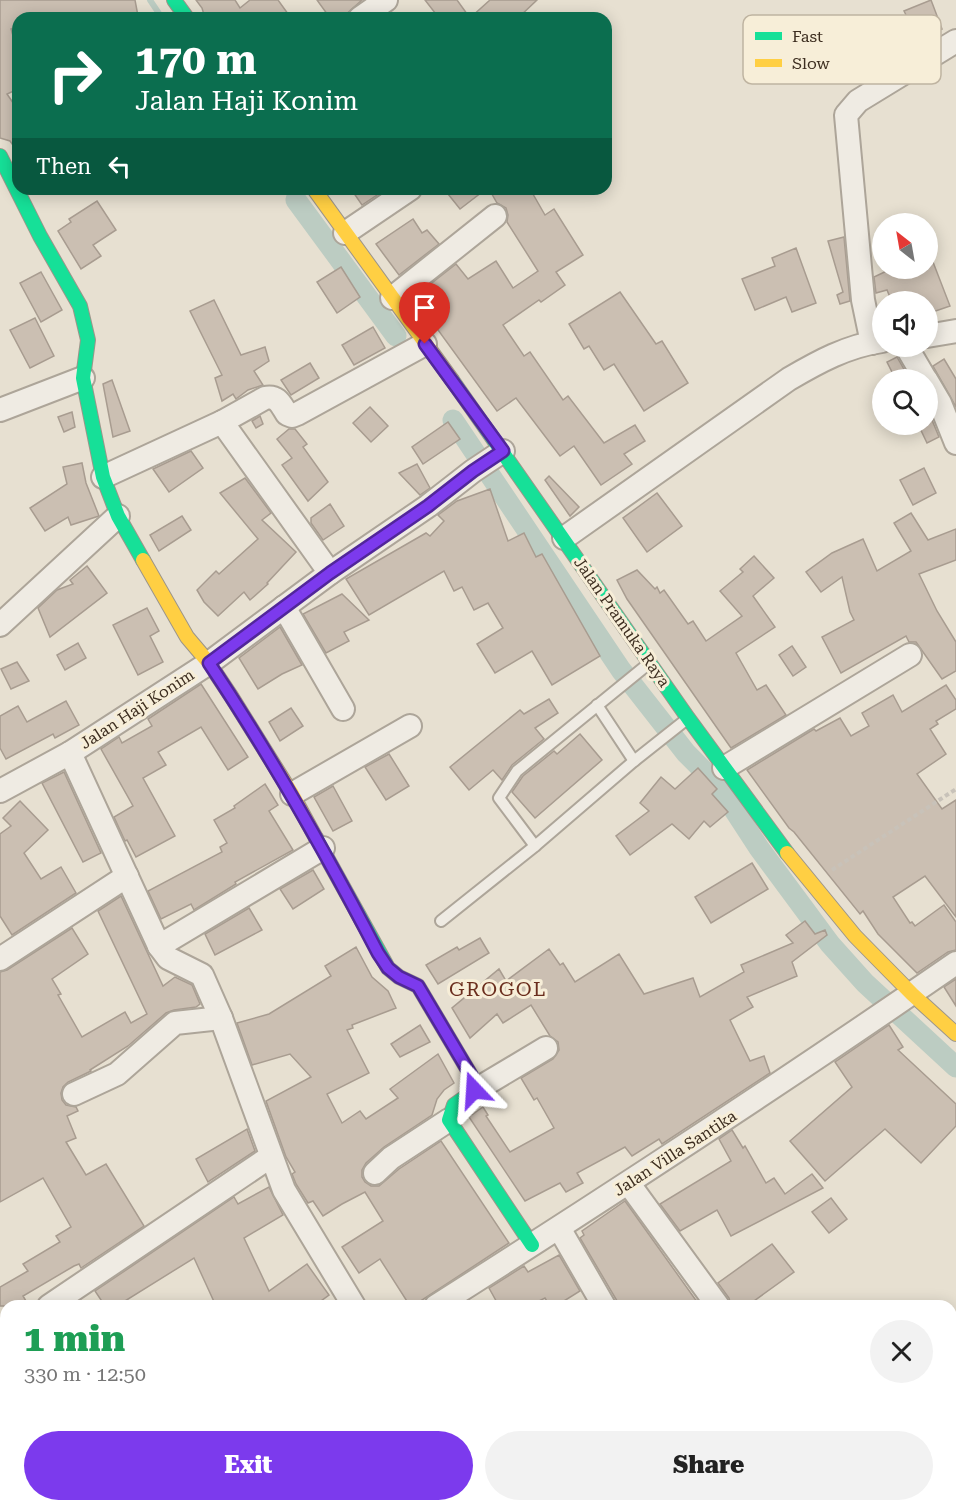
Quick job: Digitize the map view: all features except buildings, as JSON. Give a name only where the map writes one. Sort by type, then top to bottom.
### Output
[{"type":"street","points":[[174,0],[183,12]]},
{"type":"street","points":[[369,12],[387,0]]},
{"type":"street","points":[[941,50],[956,41]]},
{"type":"street","points":[[872,327],[863,300],[846,115],[858,101],[886,84]]},
{"type":"street","points":[[0,156],[7,188],[56,261],[80,306],[85,321],[88,340],[83,378],[103,477],[118,516],[187,637],[209,663],[292,794],[378,953],[388,968],[399,977],[418,986],[472,1077],[474,1090]]},
{"type":"street","name":"Jalan Pramuka Raya","points":[[318,195],[500,453],[564,538],[683,722],[724,768],[775,839],[905,998],[956,1034]]},
{"type":"street","points":[[345,233],[401,195]]},
{"type":"street","points":[[392,298],[495,216]]},
{"type":"street","points":[[938,334],[956,331]]},
{"type":"street","points":[[564,538],[789,380],[821,360],[848,349],[872,343]]},
{"type":"street","points":[[103,477],[222,422],[271,396],[287,414],[292,416],[297,414],[425,344]]},
{"type":"street","points":[[0,410],[83,378]]},
{"type":"street","points":[[938,400],[956,443]]},
{"type":"street","points":[[222,422],[330,573]]},
{"type":"street","name":"Jalan Haji Konim","points":[[0,791],[69,753],[209,663],[330,573],[500,453]]},
{"type":"street","points":[[0,626],[118,516]]},
{"type":"street","points":[[284,607],[343,709]]},
{"type":"street","points":[[724,768],[910,655]]},
{"type":"street","points":[[292,794],[410,726]]},
{"type":"street","points":[[69,753],[159,946],[168,958],[202,975],[222,1018],[270,1157],[284,1190],[350,1300]]},
{"type":"street","points":[[159,946],[323,848]]},
{"type":"street","points":[[0,959],[127,876]]},
{"type":"street","name":"Jalan Villa Santika","points":[[445,1300],[629,1184],[878,1018],[956,963]]},
{"type":"street","points":[[74,1094],[117,1074],[175,1023],[222,1018]]},
{"type":"street","points":[[375,1173],[391,1158],[449,1120],[454,1105],[474,1090],[546,1048]]},
{"type":"street","points":[[449,1120],[531,1245]]},
{"type":"street","points":[[58,1300],[270,1157]]},
{"type":"street","points":[[629,1184],[714,1300]]},
{"type":"street","points":[[559,1228],[601,1300]]},
{"type":"lane","points":[[536,846],[499,798],[516,771],[645,666]]},
{"type":"lane","points":[[597,705],[634,761]]},
{"type":"lane","points":[[441,921],[536,846],[683,722]]},
{"type":"path","points":[[812,883],[956,789]]},
{"type":"waterway","points":[[150,0],[158,12]]},
{"type":"waterway","points":[[292,195],[296,200]]},
{"type":"waterway","points":[[296,200],[396,336]]},
{"type":"waterway","points":[[453,420],[621,670],[686,753],[718,785],[759,848],[830,944],[865,983],[956,1067]]},
{"type":"traffic: fast","points":[[174,0],[183,12]]},
{"type":"traffic: fast","points":[[0,156],[12,180]]},
{"type":"traffic: fast","points":[[20,195],[80,306],[88,340],[83,378],[103,477],[118,516],[143,560]]},
{"type":"traffic: fast","points":[[452,380],[688,718],[787,853]]},
{"type":"traffic: fast","points":[[316,838],[388,968],[399,977],[418,986],[472,1077],[474,1091],[454,1105],[449,1120],[532,1245]]},
{"type":"traffic: slow","points":[[318,195],[452,380]]},
{"type":"traffic: slow","points":[[143,560],[187,637],[209,663],[231,696],[292,794],[316,838]]},
{"type":"traffic: slow","points":[[787,853],[855,936],[912,994],[956,1034]]},
{"type":"district","name":"GROGOL","points":[[498,989]]},
{"type":"route","points":[[425,344],[503,451],[330,573],[209,663],[292,794],[378,953],[388,968],[399,977],[418,986],[472,1077],[474,1090]]}]
